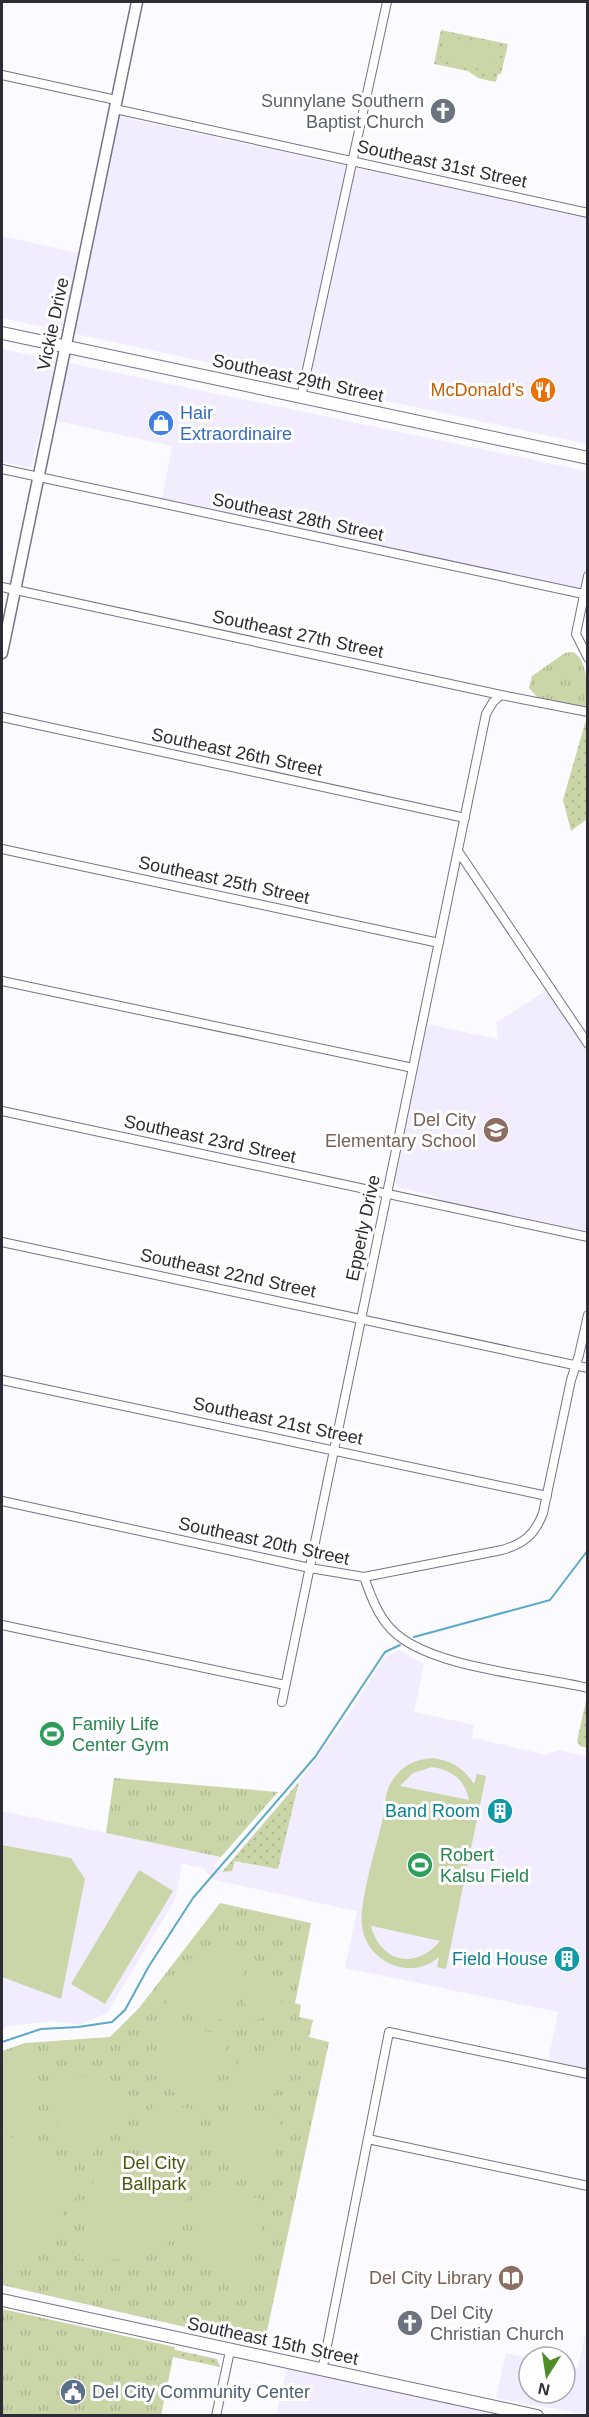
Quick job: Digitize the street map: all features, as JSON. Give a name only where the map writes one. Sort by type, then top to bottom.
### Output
[{"type":"main road","name":"Southeast 29th Street","points":[[2,333],[588,458]]},
{"type":"main road","name":"Southeast 15th Street","points":[[2,2300],[322,2371],[537,2415]]},
{"type":"street","name":"Vickie Drive","points":[[2,653],[137,2]]},
{"type":"street","points":[[301,397],[387,2]]},
{"type":"street","name":"Southeast 31st Street","points":[[2,75],[352,162],[588,213]]},
{"type":"street","name":"Southeast 28th Street","points":[[2,469],[586,595]]},
{"type":"street","points":[[588,576],[586,595],[576,634],[588,658]]},
{"type":"street","name":"Southeast 27th Street","points":[[2,587],[588,712]]},
{"type":"street","name":"Epperly Drive","points":[[282,1702],[486,714],[493,702],[501,695]]},
{"type":"street","name":"Southeast 26th Street","points":[[2,717],[465,818]]},
{"type":"street","name":"Southeast 25th Street","points":[[2,849],[439,943]]},
{"type":"street","points":[[458,851],[588,1044]]},
{"type":"street","points":[[2,981],[413,1068]]},
{"type":"street","name":"Southeast 23rd Street","points":[[2,1111],[588,1237]]},
{"type":"street","name":"Southeast 22nd Street","points":[[2,1242],[588,1368]]},
{"type":"street","points":[[364,1577],[514,1547],[526,1540],[538,1527],[588,1315]]},
{"type":"street","name":"Southeast 21st Street","points":[[2,1380],[547,1496]]},
{"type":"street","name":"Southeast 20th Street","points":[[2,1501],[310,1568],[364,1577],[383,1620],[398,1636],[423,1650],[450,1660],[588,1688]]},
{"type":"street","points":[[2,1625],[285,1685]]},
{"type":"street","points":[[322,2371],[389,2032],[588,2074]]},
{"type":"street","points":[[368,2139],[588,2186]]},
{"type":"street","points":[[216,2415],[230,2351]]},
{"type":"shaded area","points":[[117,116],[587,218],[587,444],[2,318],[2,236],[87,255]]},
{"type":"shaded area","points":[[2,349],[587,471],[587,591],[162,499],[172,446],[43,418],[31,468],[2,462]]},
{"type":"shaded area","name":"Del City Elementary School","points":[[547,990],[587,1052],[587,1231],[444,1201],[432,1195],[397,1187],[395,1180],[427,1024],[498,1039],[496,1023]]},
{"type":"shaded area","points":[[399,1650],[424,1664],[414,1712],[474,1725],[472,1738],[547,1755],[557,1750],[587,1756],[587,2070],[548,2061],[558,2012],[345,1968],[357,1911],[214,1880],[203,1868],[182,1863],[175,1900],[107,2013],[79,2025],[53,2021],[8,2026],[2,2030],[2,1811],[221,1857],[213,1865],[222,1871],[299,1782],[343,1723],[385,1657]]},
{"type":"shaded area","points":[[587,2325],[587,2415],[533,2405],[577,2405],[578,2368]]},
{"type":"shaded area","points":[[506,2353],[517,2355],[517,2402],[496,2398]]},
{"type":"shaded area","points":[[288,2363],[494,2415],[276,2416]]},
{"type":"green space","points":[[441,30],[508,44],[501,74],[498,74],[496,82],[478,78],[468,71],[434,64]]},
{"type":"green space","points":[[445,36],[499,47],[494,72],[440,61]]},
{"type":"green space","points":[[573,652],[582,662],[584,669],[587,709],[539,699],[529,688],[532,676],[565,653]]},
{"type":"green space","points":[[587,722],[587,819],[571,831],[563,800]]},
{"type":"green space","points":[[587,1696],[587,1748],[580,1746],[577,1741]]},
{"type":"green space","name":"Robert Kalsu Field","points":[[433,1758],[457,1766],[474,1784],[477,1774],[486,1776],[446,1969],[437,1967],[439,1957],[416,1968],[403,1968],[381,1958],[365,1939],[362,1916],[365,1889],[389,1786],[407,1765]],"holes":[[[432,1767],[456,1777],[464,1787],[469,1800],[400,1786],[413,1773]],[[372,1926],[440,1941],[420,1956],[410,1959],[400,1958],[391,1955],[383,1948]]]},
{"type":"green space","points":[[114,1778],[278,1792],[221,1857],[106,1833]]},
{"type":"green space","points":[[299,1782],[278,1869],[235,1861],[232,1871],[222,1872]]},
{"type":"green space","points":[[2,1845],[71,1858],[85,1879],[61,1999],[2,1977]]},
{"type":"green space","points":[[139,1870],[173,1891],[105,2004],[71,1984]]},
{"type":"green space","name":"Del City Ballpark","points":[[220,1903],[311,1923],[295,2003],[301,2005],[299,2017],[313,2020],[309,2037],[329,2042],[264,2345],[2,2285],[2,2051],[25,2043],[110,2037],[139,2008]]},
{"type":"green space","points":[[225,1949],[242,1952],[244,1964],[234,2019],[228,2021],[165,2008],[172,1983],[183,1965],[200,1954]]},
{"type":"green space","points":[[250,1981],[271,1984],[278,1992],[283,2012],[253,2019],[241,1996],[244,1984]]},
{"type":"green space","points":[[162,2018],[223,2036],[228,2042],[210,2099],[173,2092],[161,2081],[154,2064]]},
{"type":"green space","points":[[247,2050],[269,2052],[284,2062],[293,2064],[284,2084],[269,2096],[251,2101],[229,2101],[241,2054]]},
{"type":"green space","points":[[35,2054],[32,2127],[27,2130],[2,2121],[2,2062],[23,2055]]},
{"type":"green space","points":[[58,2066],[123,2093],[125,2103],[89,2160],[68,2139],[55,2119],[52,2095]]},
{"type":"green space","points":[[158,2103],[203,2111],[195,2142],[180,2160],[160,2161],[140,2156],[151,2109]]},
{"type":"green space","points":[[214,2115],[261,2115],[278,2120],[282,2126],[268,2186],[244,2176],[227,2162],[217,2142]]},
{"type":"green space","points":[[2,2131],[81,2181],[83,2188],[17,2270],[2,2265]]},
{"type":"green space","points":[[104,2163],[192,2177],[187,2204],[179,2228],[173,2238],[154,2254],[139,2259],[79,2259],[95,2174]]},
{"type":"green space","points":[[198,2186],[261,2199],[265,2207],[251,2279],[217,2267],[206,2259],[199,2248],[194,2236],[193,2222]]},
{"type":"green space","points":[[2,2309],[175,2347],[161,2415],[2,2415]]},
{"type":"green space","points":[[171,2349],[217,2359],[220,2367],[173,2357],[161,2415],[155,2416]]},
{"type":"waterway","points":[[414,1637],[550,1600],[588,1550]]},
{"type":"waterway","points":[[2,2042],[41,2029],[112,2022],[125,2010],[149,1966],[193,1898],[315,1757],[385,1652],[400,1645]]},
{"type":"place","name":"Sunnylane Southern Baptist Church","points":[[443,111]]},
{"type":"place","name":"McDonald's","points":[[543,390]]},
{"type":"place","name":"Hair Extraordinaire","points":[[161,423]]},
{"type":"place","name":"Del City Elementary School","points":[[496,1130]]},
{"type":"place","name":"Family Life Center Gym","points":[[52,1734]]},
{"type":"place","name":"Band Room","points":[[500,1811]]},
{"type":"place","name":"Robert Kalsu Field","points":[[420,1865]]},
{"type":"place","name":"Field House","points":[[567,1959]]},
{"type":"place","name":"Del City Library","points":[[511,2278]]},
{"type":"place","name":"Del City Christian Church","points":[[410,2323]]},
{"type":"place","name":"Del City Community Center","points":[[73,2392]]}]
